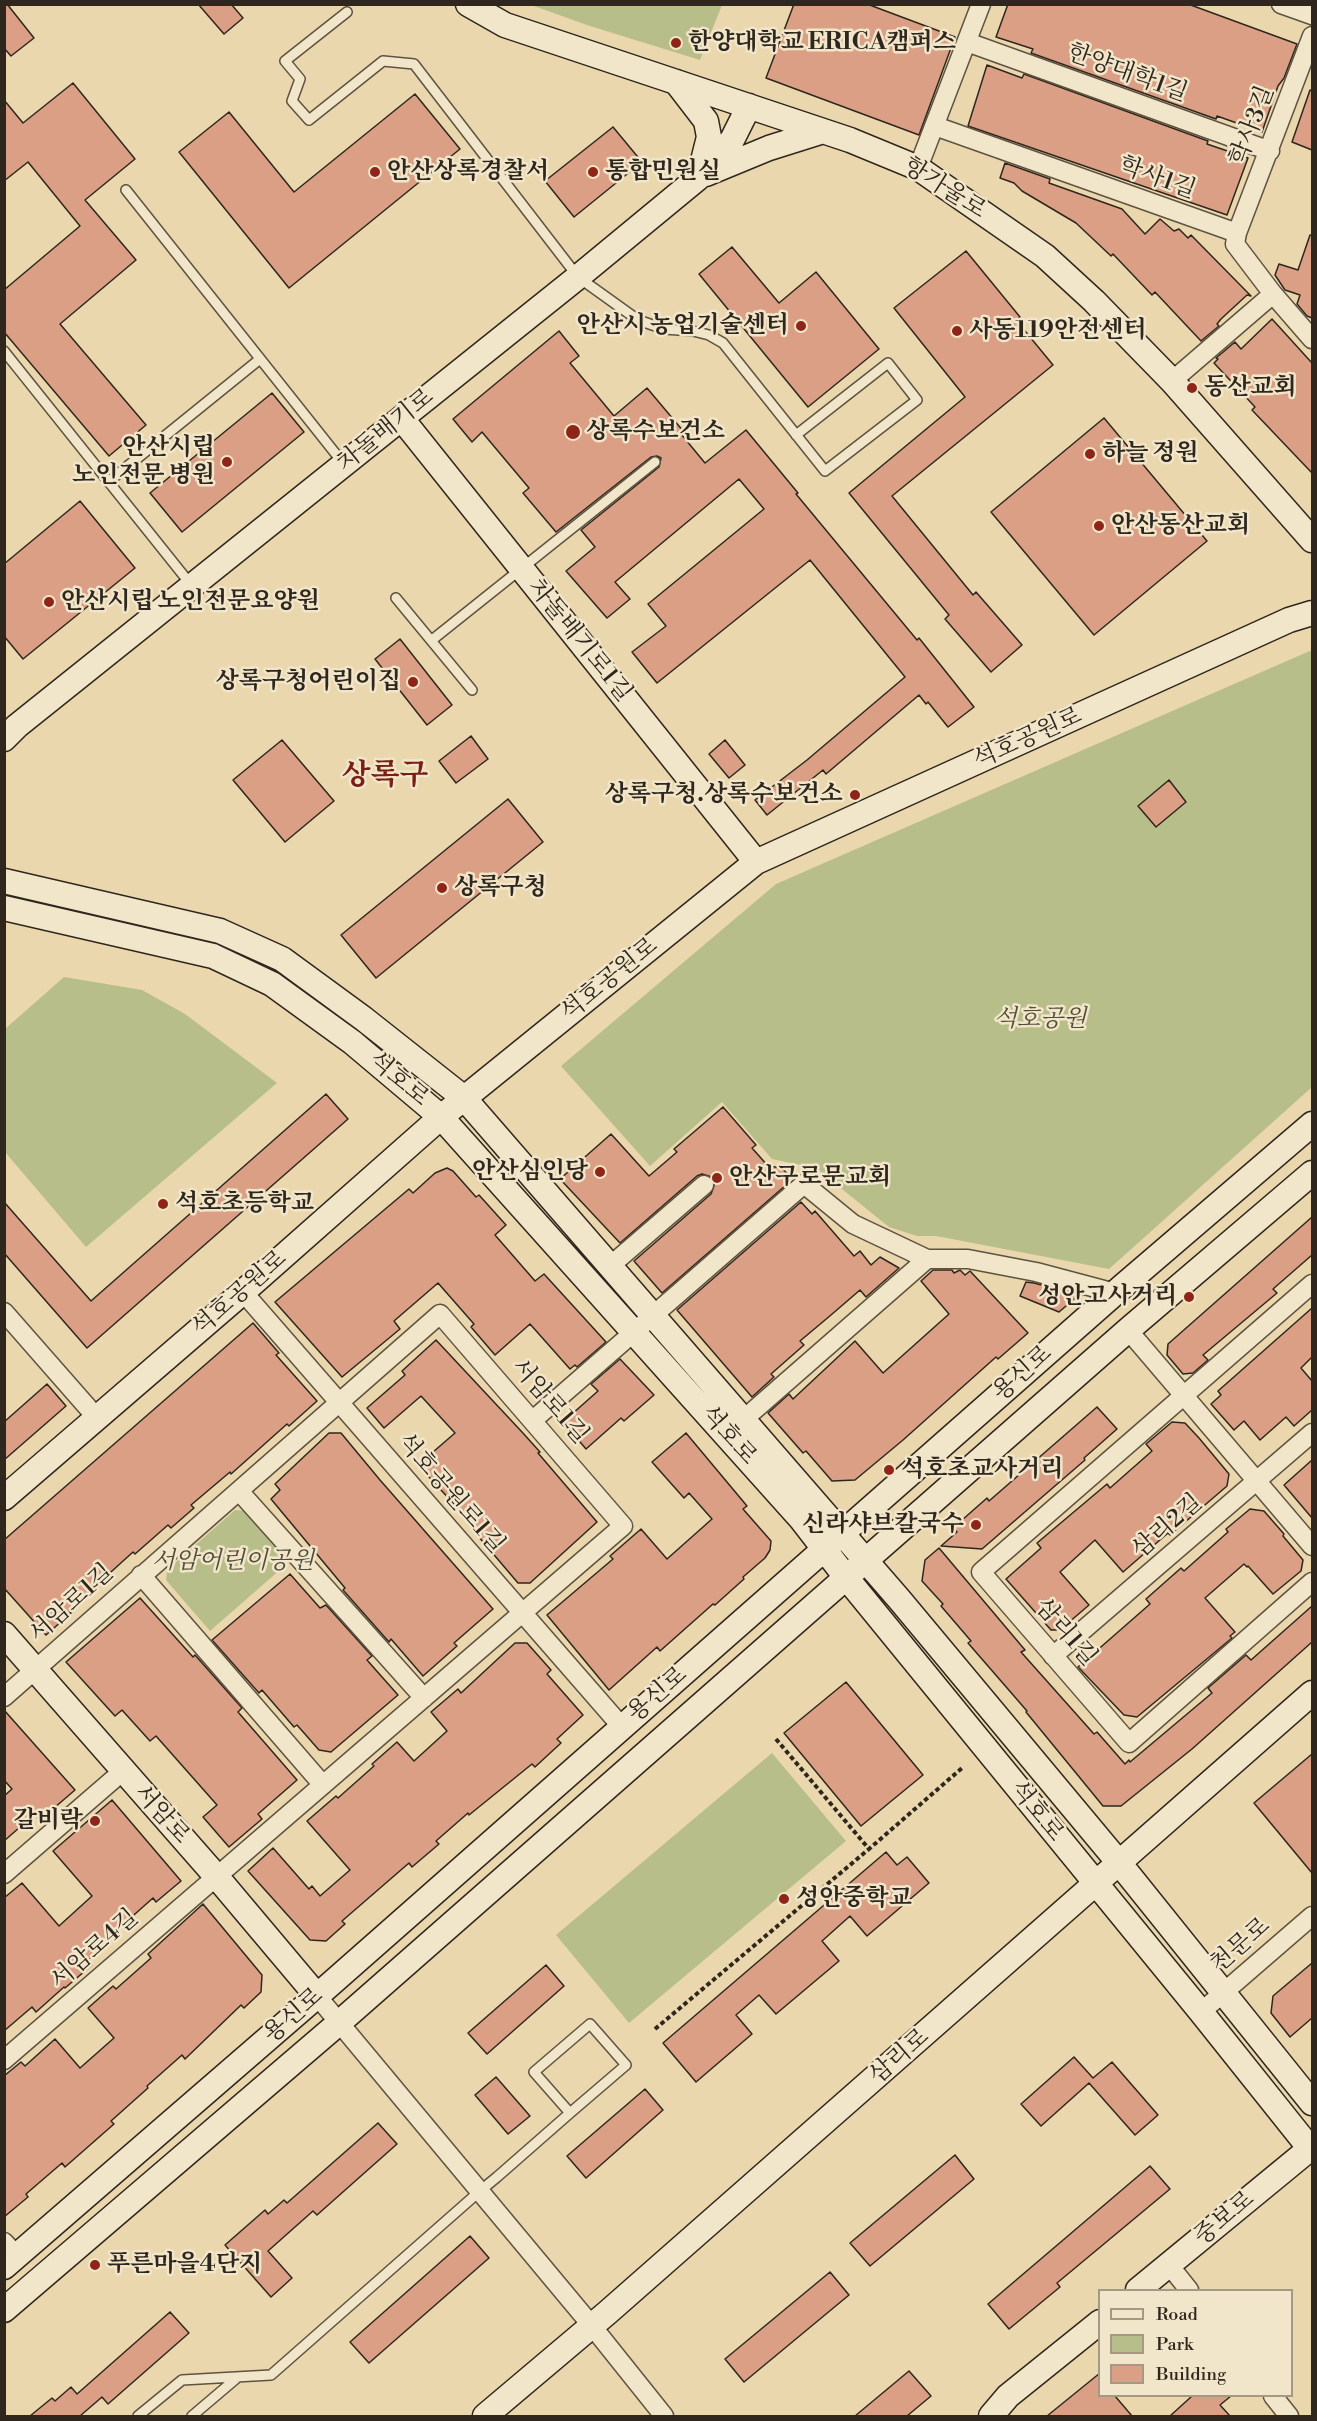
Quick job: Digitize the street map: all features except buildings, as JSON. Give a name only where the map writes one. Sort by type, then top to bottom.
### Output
[{"type":"main road","name":"항가울로","points":[[468,4],[505,25],[823,131],[918,168],[1045,256],[1094,301],[1172,381],[1312,540]]},
{"type":"main road","points":[[676,82],[693,101],[706,121],[709,137],[698,178]]},
{"type":"main road","name":"차돌배기로","points":[[4,739],[17,726],[578,278],[698,178],[732,140],[749,106]]},
{"type":"main road","points":[[698,178],[769,148],[823,131]]},
{"type":"main road","name":"차돌배기로1길","points":[[402,419],[756,862]]},
{"type":"main road","name":"석호공원로","points":[[4,1498],[441,1117],[756,862],[1289,620],[1312,613]]},
{"type":"main road","name":"석호로","points":[[4,881],[220,931],[282,959],[364,1019],[464,1098],[744,1419],[834,1541],[845,1576],[1312,2149]]},
{"type":"main road","name":"석호로","points":[[4,908],[213,956],[272,984],[352,1042],[441,1117],[754,1465],[834,1541],[865,1559],[1120,1864],[1312,2103]]},
{"type":"main road","name":"용신로","points":[[9,2255],[317,1996],[1115,1293],[1312,1124]]},
{"type":"main road","name":"용신로","points":[[4,2310],[340,2022],[805,1614],[845,1576],[1312,1173]]},
{"type":"main road","name":"서암로","points":[[4,1634],[216,1876],[317,1996]]},
{"type":"main road","name":"삼리로","points":[[485,2416],[592,2326],[1312,1693]]},
{"type":"main road","name":"중보로","points":[[1139,2289],[1312,2149]]},
{"type":"main road","points":[[991,2416],[1008,2396],[1098,2324]]},
{"type":"street","points":[[918,168],[981,4]]},
{"type":"street","points":[[1281,4],[1312,15]]},
{"type":"street","name":"학사3길","points":[[1237,233],[1312,36]]},
{"type":"street","name":"한양대학1길","points":[[967,42],[1270,151]]},
{"type":"street","name":"학사1길","points":[[935,126],[1237,233]]},
{"type":"street","points":[[1237,233],[1235,244],[1273,294],[1312,339]]},
{"type":"street","points":[[1172,381],[1273,294]]},
{"type":"street","points":[[533,1420],[804,1184],[853,1224],[927,1258],[968,1259],[1036,1272],[1115,1293]]},
{"type":"street","points":[[610,1266],[704,1185]]},
{"type":"street","name":"석호로","points":[[744,1419],[927,1258]]},
{"type":"street","name":"삼리1길","points":[[1312,1284],[981,1572],[1129,1743],[1312,1582]]},
{"type":"street","name":"석호공원로1길","points":[[243,1292],[622,1727]]},
{"type":"street","points":[[4,1312],[97,1418]]},
{"type":"street","name":"서암로1길","points":[[4,1697],[440,1314],[623,1526],[216,1876]]},
{"type":"street","points":[[1128,1330],[1312,1546]]},
{"type":"street","name":"삼리2길","points":[[1053,1656],[1312,1433]]},
{"type":"street","points":[[239,1491],[424,1698]]},
{"type":"street","name":"서암로1길","points":[[141,1575],[323,1785]]},
{"type":"street","points":[[4,1874],[123,1772]]},
{"type":"street","name":"서암로4길","points":[[4,2060],[216,1876]]},
{"type":"street","name":"천문로","points":[[1201,2012],[1312,1916]]},
{"type":"street","points":[[317,1996],[592,2326],[664,2416]]},
{"type":"street","points":[[1169,2265],[1188,2289]]},
{"type":"street","points":[[1274,2397],[1289,2416]]},
{"type":"lane","points":[[347,12],[285,61],[300,79],[292,101],[309,120],[383,61],[414,64],[578,278],[638,320],[664,329],[693,331],[709,335],[723,343],[796,435],[825,471],[916,400],[888,363],[796,435]]},
{"type":"lane","points":[[126,190],[344,465]]},
{"type":"lane","points":[[4,351],[192,586]]},
{"type":"lane","points":[[108,482],[260,359]]},
{"type":"lane","points":[[432,640],[655,462]]},
{"type":"lane","points":[[396,598],[472,690]]},
{"type":"lane","points":[[138,2416],[182,2380],[271,2375],[626,2065],[590,2024],[534,2072],[570,2113]]},
{"type":"lane","points":[[192,2416],[238,2377]]},
{"type":"path","points":[[776,1739],[869,1849]]},
{"type":"path","points":[[655,2029],[962,1768]]},
{"type":"green space","name":"한양대학교 ERICA캠퍼스","points":[[531,5],[722,5],[700,60]]},
{"type":"green space","name":"석호공원","points":[[1312,650],[1312,1087],[1109,1269],[936,1236],[917,1236],[889,1227],[816,1168],[772,1159],[722,1102],[650,1166],[561,1066],[776,884]]},
{"type":"green space","points":[[64,977],[142,990],[185,1014],[277,1083],[86,1247],[5,1152],[5,1029]]},
{"type":"green space","name":"서암어린이공원","points":[[235,1510],[246,1511],[290,1561],[210,1631],[166,1580],[167,1570]]},
{"type":"green space","points":[[772,1753],[846,1841],[629,2023],[556,1935]]},
{"type":"place","name":"한양대학교 ERICA캠퍼스","points":[[676,43]]},
{"type":"place","name":"안산상록경찰서","points":[[375,172]]},
{"type":"place","name":"통합민원실","points":[[593,172]]},
{"type":"place","name":"안산시 농업기술센터","points":[[801,326]]},
{"type":"place","name":"사동119안전센터","points":[[957,331]]},
{"type":"place","name":"동산교회","points":[[1192,388]]},
{"type":"place","name":"상록수보건소","points":[[573,432]]},
{"type":"place","name":"하늘 정원","points":[[1090,454]]},
{"type":"place","name":"안산시립 노인전문 병원","points":[[227,462]]},
{"type":"place","name":"안산동산교회","points":[[1099,526]]},
{"type":"place","name":"안산시립 노인전문요양원","points":[[49,602]]},
{"type":"place","name":"상록구청어린이집","points":[[413,682]]},
{"type":"place","name":"상록구청.상록수보건소","points":[[855,795]]},
{"type":"place","name":"상록구청","points":[[442,888]]},
{"type":"place","name":"안산심인당","points":[[600,1172]]},
{"type":"place","name":"안산구로문교회","points":[[717,1178]]},
{"type":"place","name":"석호초등학교","points":[[163,1204]]},
{"type":"place","name":"성안고사거리","points":[[1189,1297]]},
{"type":"place","name":"석호초교사거리","points":[[889,1470]]},
{"type":"place","name":"신라샤브칼국수","points":[[976,1525]]},
{"type":"place","name":"갈비락","points":[[95,1821]]},
{"type":"place","name":"성안중학교","points":[[784,1899]]},
{"type":"place","name":"푸른마을4단지","points":[[95,2265]]},
{"type":"district","name":"상록구","points":[[385,777]]}]
